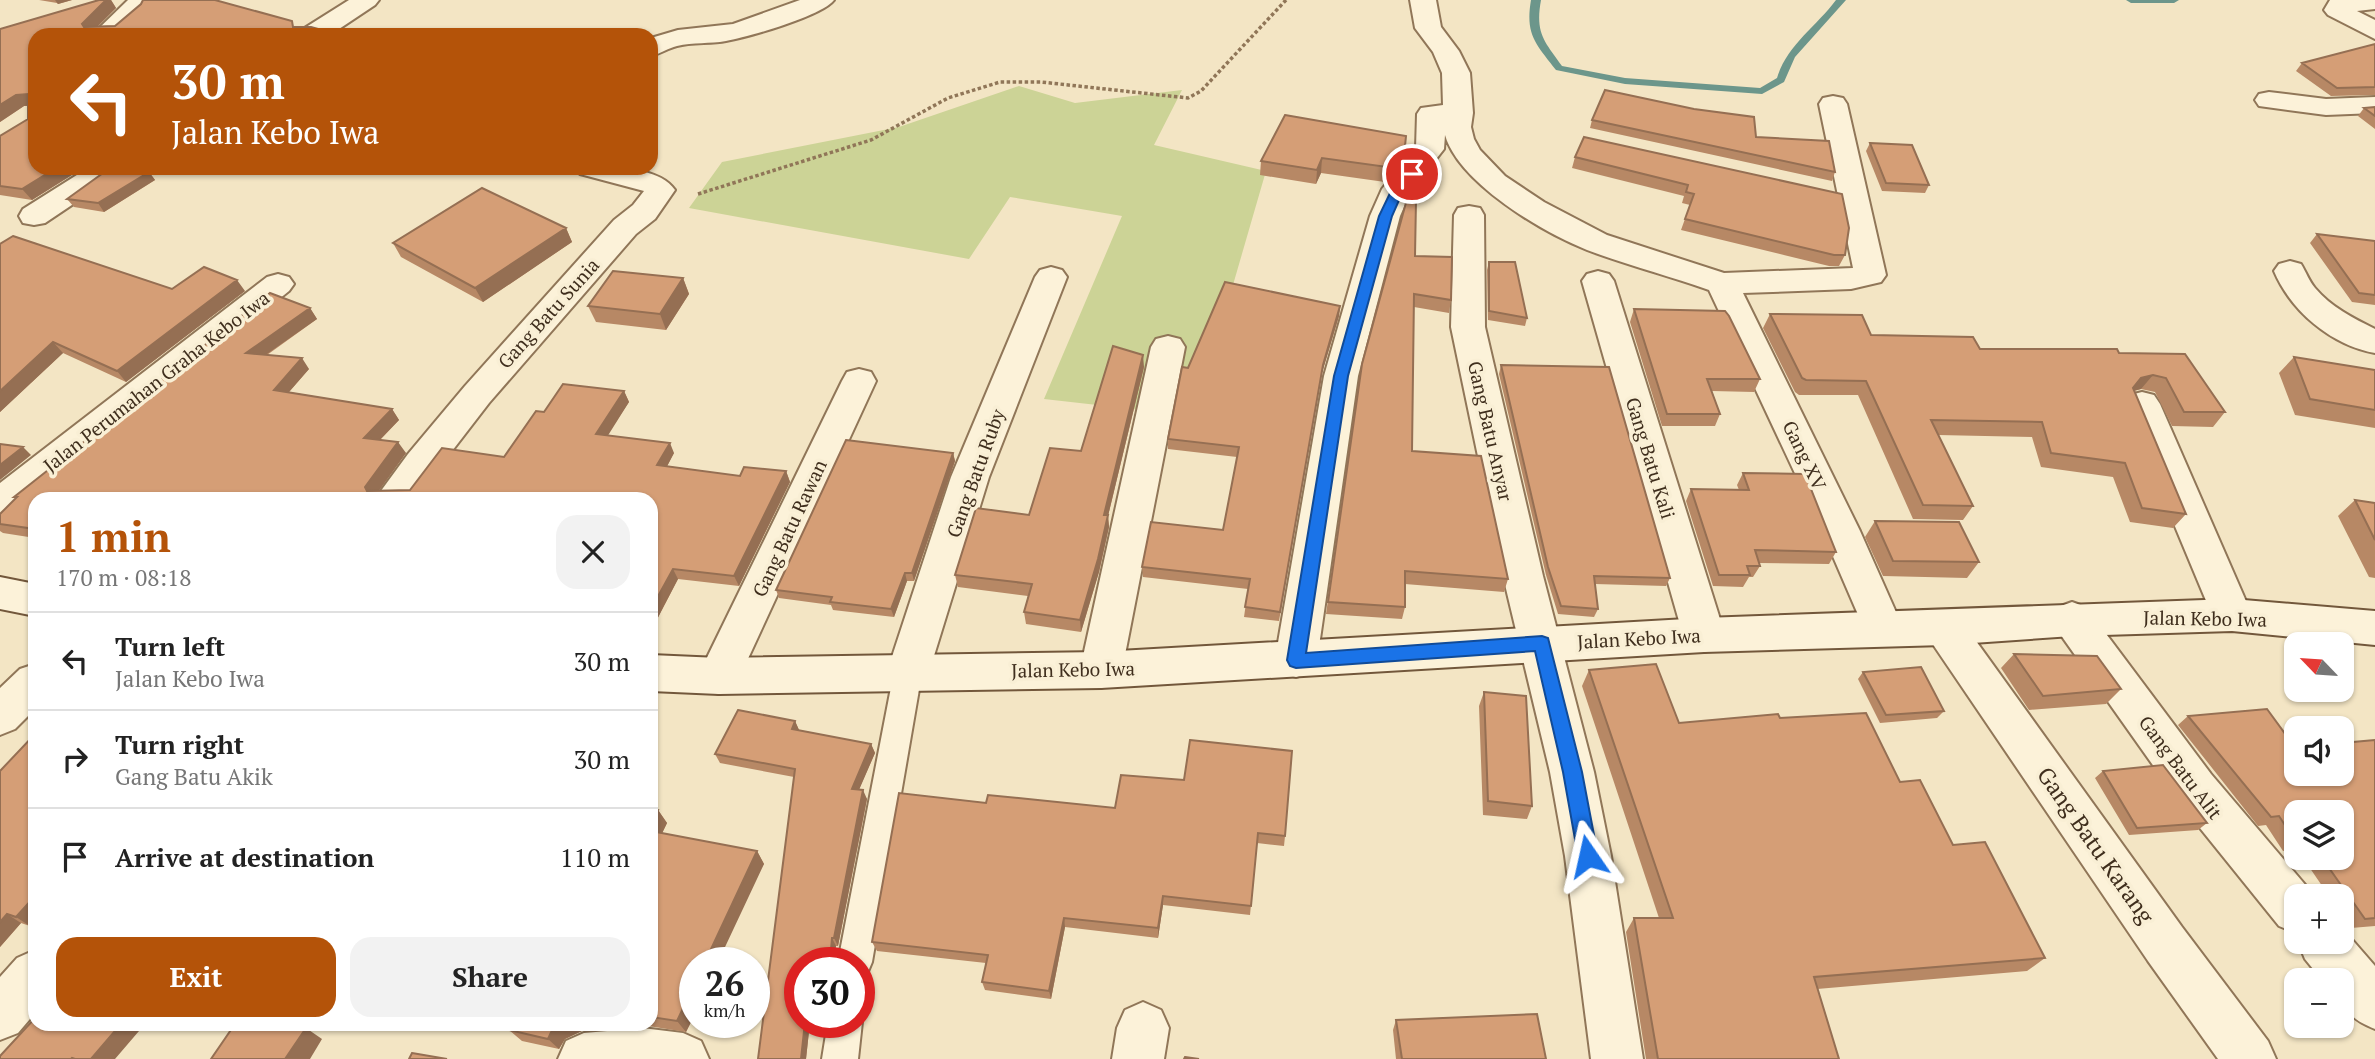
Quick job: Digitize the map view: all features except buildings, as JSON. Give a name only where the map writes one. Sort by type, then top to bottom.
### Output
[{"type":"street","points":[[113,28],[137,8],[141,0]]},
{"type":"street","points":[[323,28],[366,0]]},
{"type":"street","points":[[658,45],[672,38],[725,33],[781,18],[821,0]]},
{"type":"street","points":[[1423,0],[1429,28],[1446,51],[1456,73],[1459,113],[1457,127],[1468,154],[1494,182],[1533,209],[1596,242],[1723,283],[1866,277],[1870,271],[1833,104]]},
{"type":"street","points":[[2375,1],[2339,5],[2337,10],[2375,31]]},
{"type":"street","points":[[2269,100],[2326,107],[2375,105]]},
{"type":"street","points":[[1296,660],[1341,376],[1385,216],[1397,189],[1430,149],[1431,114],[1459,113]]},
{"type":"street","points":[[34,216],[97,175]]},
{"type":"street","name":"Gang Batu Sunia","points":[[399,492],[433,445],[485,384],[625,228],[658,196],[660,190],[656,185],[617,175]]},
{"type":"street","points":[[1822,191],[1852,197]]},
{"type":"street","name":"Gang Batu Anyar","points":[[1469,215],[1468,327],[1523,576],[1542,643],[1572,772],[1588,856],[1618,1059]]},
{"type":"street","points":[[2290,271],[2301,294],[2326,316],[2375,344]]},
{"type":"street","name":"Gang Batu Ruby","points":[[908,672],[970,477],[1051,277]]},
{"type":"street","name":"Gang Batu Kali","points":[[1598,281],[1704,635]]},
{"type":"street","name":"Gang XV","points":[[1723,283],[1841,531],[1883,628]]},
{"type":"street","name":"Jalan Perumahan Graha Kebo Iwa","points":[[0,504],[144,387],[278,284]]},
{"type":"street","points":[[1101,670],[1168,347]]},
{"type":"street","name":"Gang Batu Rawan","points":[[719,676],[859,381]]},
{"type":"street","points":[[2142,404],[2232,615]]},
{"type":"street","points":[[0,593],[28,599]]},
{"type":"street","name":"Jalan Kebo Iwa","points":[[658,673],[719,676],[1101,670],[1542,643],[1883,628],[1944,628],[2072,618],[2232,615],[2375,628]]},
{"type":"street","name":"Gang Batu Alit","points":[[2072,618],[2195,788],[2284,896]]},
{"type":"street","name":"Gang Batu Karang","points":[[1944,628],[2165,944],[2250,1059]]},
{"type":"street","points":[[0,716],[28,689]]},
{"type":"street","points":[[2332,954],[2375,1004]]},
{"type":"street","points":[[0,1015],[28,983]]},
{"type":"street","points":[[584,1059],[642,1054],[683,1059]]},
{"type":"lane","points":[[858,947],[908,672]]},
{"type":"lane","points":[[840,1059],[843,1038]]},
{"type":"path","points":[[644,212],[871,140],[948,98],[1000,82],[1041,82],[1188,98],[1201,91],[1286,0]]},
{"type":"green space","points":[[1019,86],[1075,103],[1182,90],[1154,145],[1266,171],[1195,416],[1044,399],[1122,216],[1010,197],[969,259],[689,208],[722,162],[899,127]]},
{"type":"waterway","points":[[1536,0],[1534,31],[1559,68],[1625,81],[1762,91],[1781,80],[1798,47],[1841,0]]},
{"type":"waterway","points":[[2131,0],[2174,0]]},
{"type":"route","points":[[1412,174],[1397,189],[1385,216],[1341,376],[1296,660],[1542,643],[1588,856]]}]
